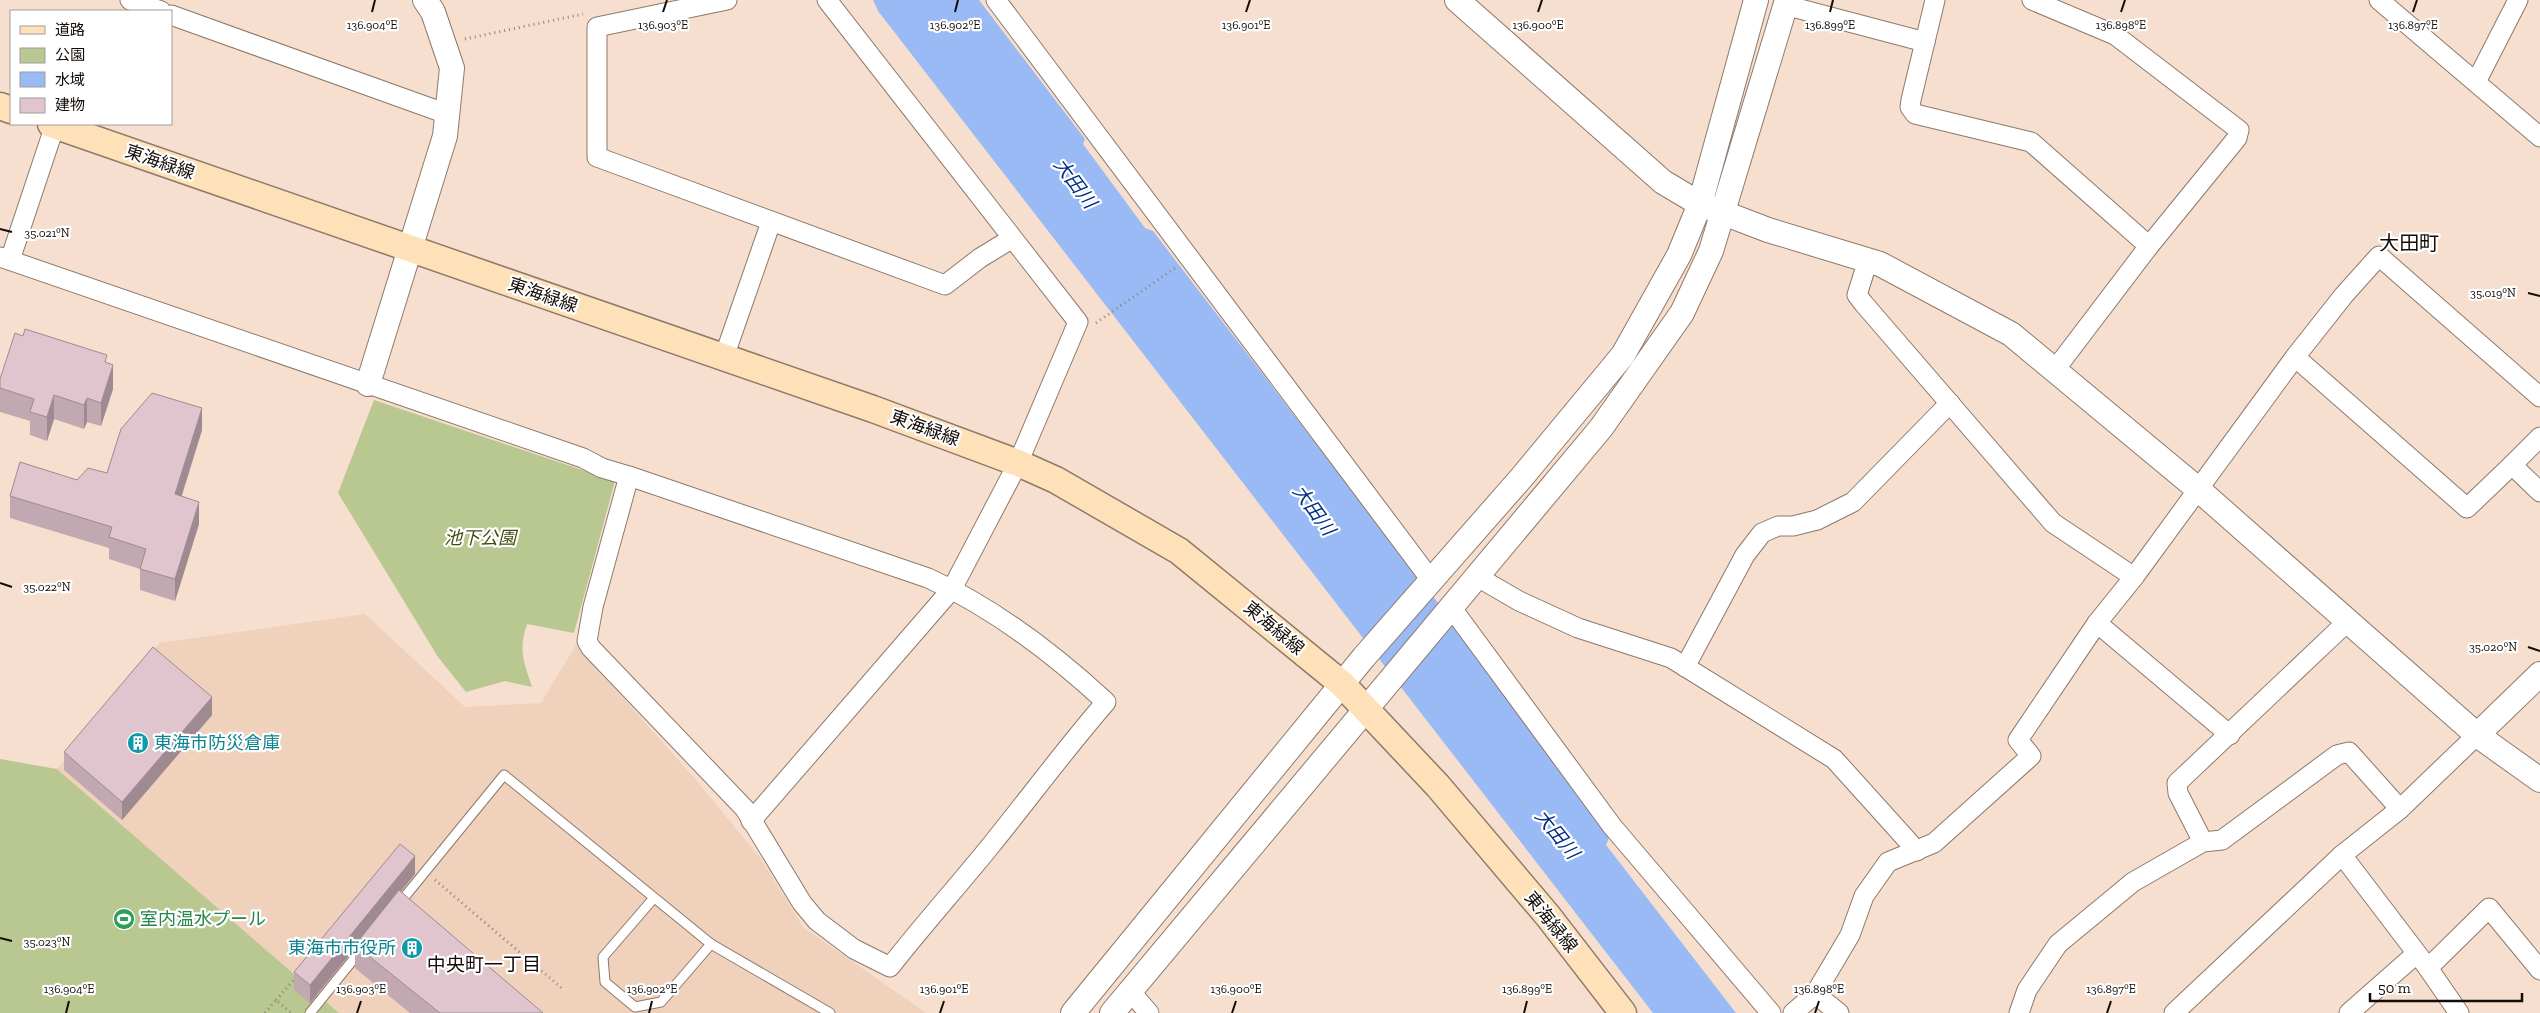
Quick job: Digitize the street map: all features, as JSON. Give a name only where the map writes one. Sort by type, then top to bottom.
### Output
[{"type":"main road","name":"東海緑線","points":[[53,125],[724,357],[1018,462],[1056,480],[1179,551],[1342,684],[1438,786],[1535,900],[1623,1013]]},
{"type":"street","points":[[130,0],[158,10]]},
{"type":"street","points":[[368,384],[445,136],[452,68],[433,12],[425,0]]},
{"type":"street","points":[[727,0],[597,26],[597,157],[945,285],[980,258],[1011,239]]},
{"type":"street","points":[[752,821],[952,589],[1018,462],[1078,322],[1011,239],[828,0]]},
{"type":"street","points":[[996,0],[1428,584]]},
{"type":"street","points":[[1457,0],[1663,182],[1700,204],[1722,213],[1768,230],[1880,264],[2011,334],[2199,490],[2347,622],[2477,734],[2540,780]]},
{"type":"street","points":[[1073,1013],[1364,657],[1560,433],[1623,355],[1679,255],[1700,204],[1756,0]]},
{"type":"street","points":[[1935,0],[1911,100],[1910,106],[1915,114],[2031,142],[2149,246]]},
{"type":"street","points":[[2032,0],[2115,35],[2240,130],[2237,138],[2149,246],[2054,371]]},
{"type":"street","points":[[2379,0],[2540,137]]},
{"type":"street","points":[[2476,82],[2518,0]]},
{"type":"street","points":[[1112,1013],[1601,428],[1682,313],[1711,251],[1786,3],[1925,42]]},
{"type":"street","points":[[172,15],[447,114]]},
{"type":"street","points":[[53,125],[5,258],[583,458],[602,468],[629,476],[928,578],[952,589],[1032,641],[1106,702],[1053,764],[991,845],[934,911],[890,968],[854,949],[817,921],[802,903],[745,809],[591,648],[587,641],[593,607],[629,476]]},
{"type":"street","points":[[724,357],[771,222]]},
{"type":"street","points":[[1793,1013],[1815,994],[1850,935],[1864,896],[1888,862],[1934,843],[2031,756],[2018,740],[2097,623],[2134,577],[2295,358],[2344,295],[2379,256],[2540,397]]},
{"type":"street","points":[[1868,260],[1857,295],[2053,523],[2134,577]]},
{"type":"street","points":[[2295,358],[2467,508],[2540,437]]},
{"type":"street","points":[[1685,667],[1745,555],[1762,533],[1778,526],[1792,526],[1817,520],[1853,502],[1950,404]]},
{"type":"street","points":[[2512,465],[2540,492]]},
{"type":"street","points":[[1476,576],[1519,601],[1578,628],[1671,658],[1834,758],[1917,851]]},
{"type":"street","points":[[1448,610],[1612,826],[1771,1013]]},
{"type":"street","points":[[2203,842],[2178,793],[2177,783],[2230,735],[2347,622]]},
{"type":"street","points":[[2097,623],[2230,735]]},
{"type":"street","points":[[2174,1013],[2342,855],[2400,809],[2540,674]]},
{"type":"street","points":[[2019,1013],[2027,990],[2058,944],[2133,882],[2203,842],[2222,840],[2337,755],[2349,752],[2400,809]]},
{"type":"street","points":[[2342,855],[2428,968],[2459,1013]]},
{"type":"street","points":[[2428,968],[2489,908],[2540,970]]},
{"type":"street","points":[[2349,1013],[2416,954]]},
{"type":"street","points":[[1130,991],[1150,1013]]},
{"type":"street","points":[[1815,994],[1839,1013]]},
{"type":"lane","points":[[389,916],[504,775],[653,899],[711,944],[830,1013]]},
{"type":"lane","points":[[653,899],[603,957],[605,982],[635,1007],[662,1002],[711,944]]},
{"type":"lane","points":[[310,1013],[370,939]]},
{"type":"path","points":[[445,44],[588,12]]},
{"type":"path","points":[[1102,319],[1178,266]]},
{"type":"path","points":[[425,872],[564,990]]},
{"type":"path","points":[[266,1013],[301,970]]},
{"type":"path","points":[[276,1000],[291,1013]]},
{"type":"shaded area","points":[[365,614],[465,707],[541,703],[576,645],[696,780],[761,859],[803,927],[926,1013],[339,1013],[57,769],[160,643]]},
{"type":"green space","name":"池下公園","points":[[374,400],[615,481],[574,633],[527,624],[523,641],[523,656],[532,687],[505,681],[466,692],[438,657],[338,493]]},
{"type":"green space","points":[[0,759],[57,769],[339,1013],[0,1013]]},
{"type":"water","name":"大田川","points":[[873,0],[979,0],[1085,139],[1083,144],[1145,228],[1153,231],[1494,676],[1541,745],[1610,835],[1606,845],[1736,1013],[1653,1013],[878,11]]},
{"type":"building","points":[[25,329],[107,355],[105,362],[113,365],[101,403],[87,398],[84,405],[54,395],[47,417],[30,412],[34,399],[0,388],[0,379],[15,333],[23,336]]},
{"type":"building","points":[[152,393],[202,408],[175,494],[199,502],[175,579],[140,569],[146,549],[109,537],[112,527],[10,496],[20,462],[77,480],[88,468],[107,473],[121,429]]},
{"type":"building","name":"東海市防災倉庫","points":[[153,647],[212,697],[122,802],[64,752]]},
{"type":"building","points":[[400,844],[415,856],[310,985],[294,972]]},
{"type":"building","points":[[399,890],[543,1013],[440,1013],[355,945]]},
{"type":"place","name":"東海市防災倉庫","points":[[138,743]]},
{"type":"place","name":"室内温水プール","points":[[124,919]]},
{"type":"place","name":"東海市市役所","points":[[412,948]]},
{"type":"district","name":"大田町","points":[[2409,243]]},
{"type":"district","name":"中央町一丁目","points":[[484,964]]}]
